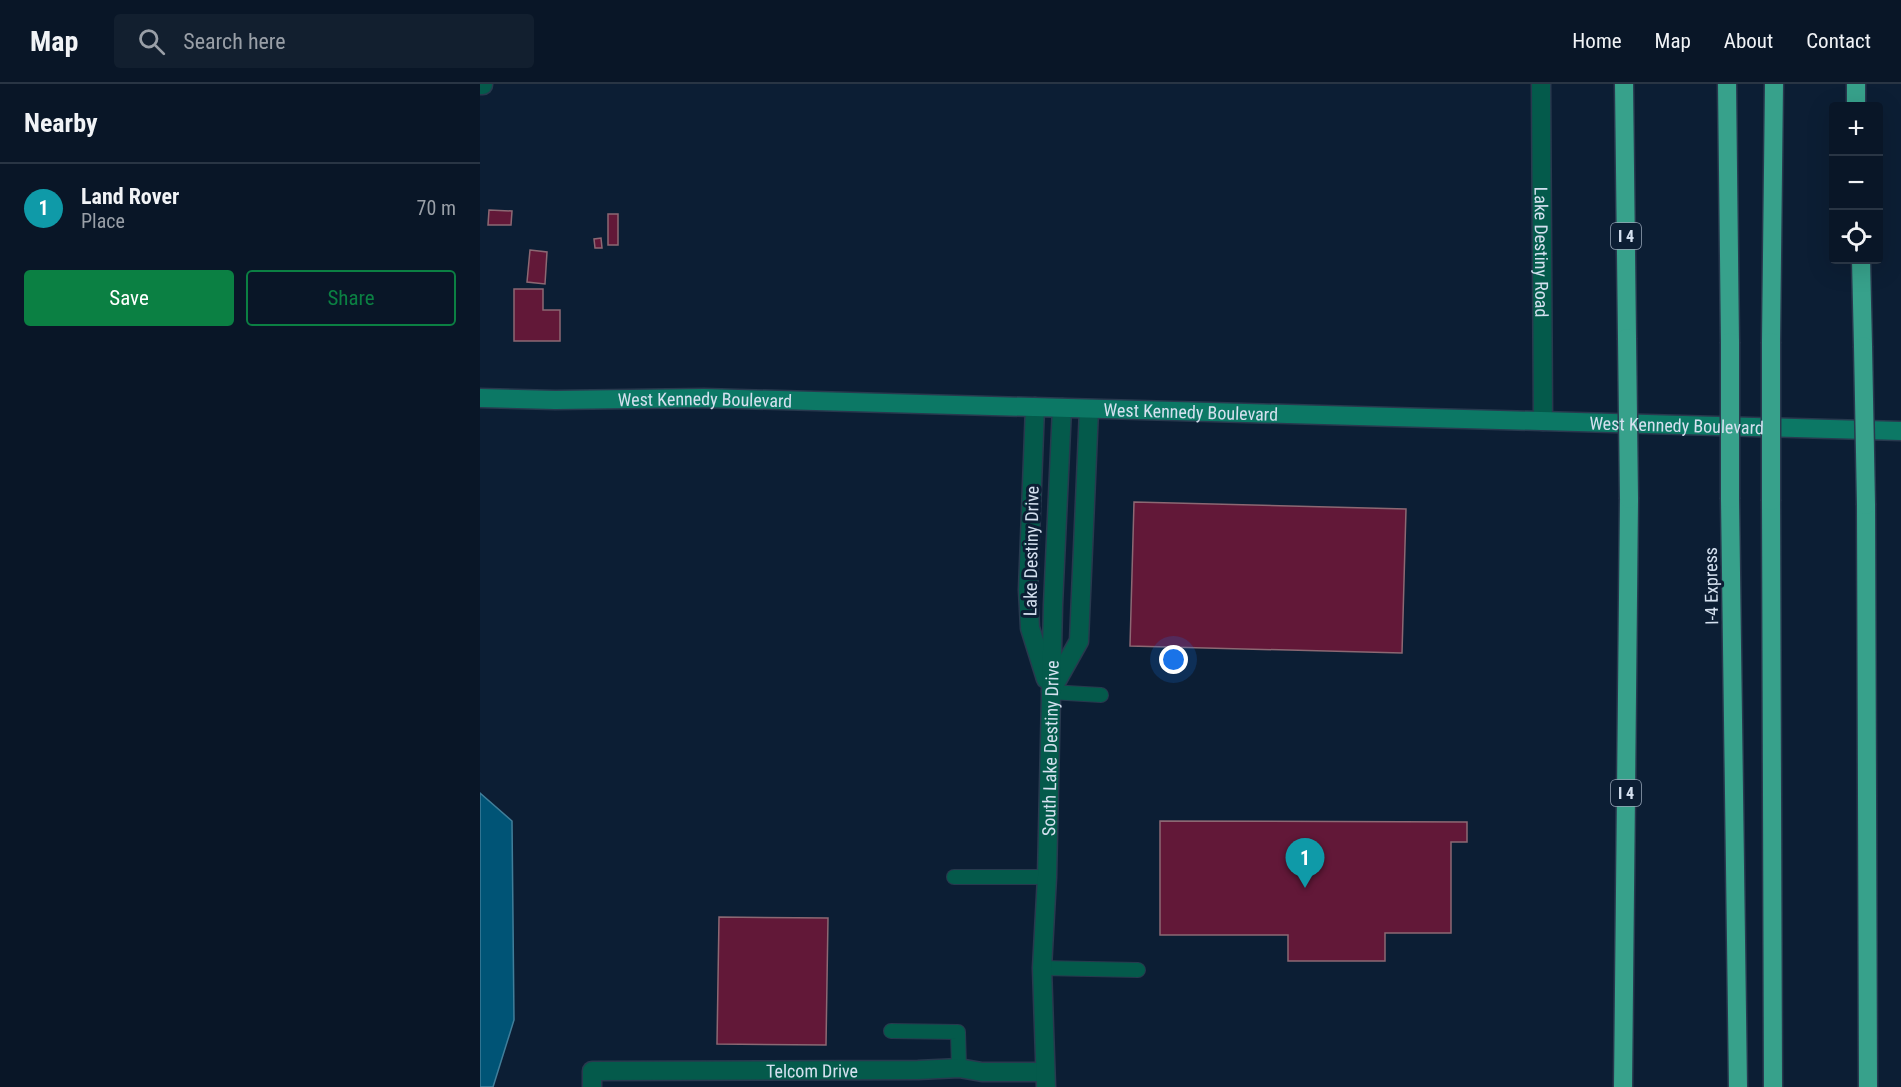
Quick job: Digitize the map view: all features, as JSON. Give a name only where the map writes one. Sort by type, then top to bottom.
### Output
[{"type":"highway","name":"I 4","points":[[1623,1087],[1629,500],[1624,84]]},
{"type":"highway","name":"I-4 Express","points":[[1727,84],[1738,1087]]},
{"type":"highway","points":[[1773,1087],[1771,342],[1774,84]]},
{"type":"highway","points":[[1856,84],[1856,102]]},
{"type":"highway","points":[[1861,264],[1866,505],[1868,1087]]},
{"type":"main road","name":"West Kennedy Boulevard","points":[[480,398],[704,398],[1901,431]]},
{"type":"street","name":"Lake Destiny Road","points":[[1541,84],[1543,421]]},
{"type":"street","name":"Lake Destiny Drive","points":[[1035,407],[1028,590],[1030,628],[1050,692]]},
{"type":"street","name":"South Lake Destiny Drive","points":[[1045,1079],[1042,968],[1047,877],[1050,692],[1062,408]]},
{"type":"street","points":[[1050,692],[1079,641],[1089,409]]},
{"type":"street","name":"Telcom Drive","points":[[592,1087],[592,1071],[960,1068],[1045,1079]]},
{"type":"lane","points":[[1050,692],[1101,695]]},
{"type":"lane","points":[[954,877],[1047,877]]},
{"type":"lane","points":[[1042,968],[1138,970]]},
{"type":"lane","points":[[891,1031],[958,1032],[960,1068]]},
{"type":"water","points":[[480,793],[512,821],[514,1020],[493,1087],[480,1087]]},
{"type":"building","points":[[489,210],[512,211],[511,225],[488,225]]},
{"type":"building","points":[[608,214],[618,214],[618,245],[608,245]]},
{"type":"building","points":[[601,238],[602,248],[595,248],[594,239]]},
{"type":"building","points":[[530,250],[547,252],[545,284],[527,282]]},
{"type":"building","points":[[514,289],[543,289],[543,310],[560,310],[560,341],[514,341]]},
{"type":"building","points":[[1134,502],[1406,509],[1402,653],[1130,646]]},
{"type":"building","points":[[1160,821],[1467,822],[1467,842],[1451,842],[1451,933],[1385,933],[1385,961],[1288,961],[1288,935],[1160,935]]},
{"type":"building","points":[[719,917],[828,918],[826,1045],[717,1044]]},
{"type":"place","name":"Land Rover","points":[[1305,888]]}]
